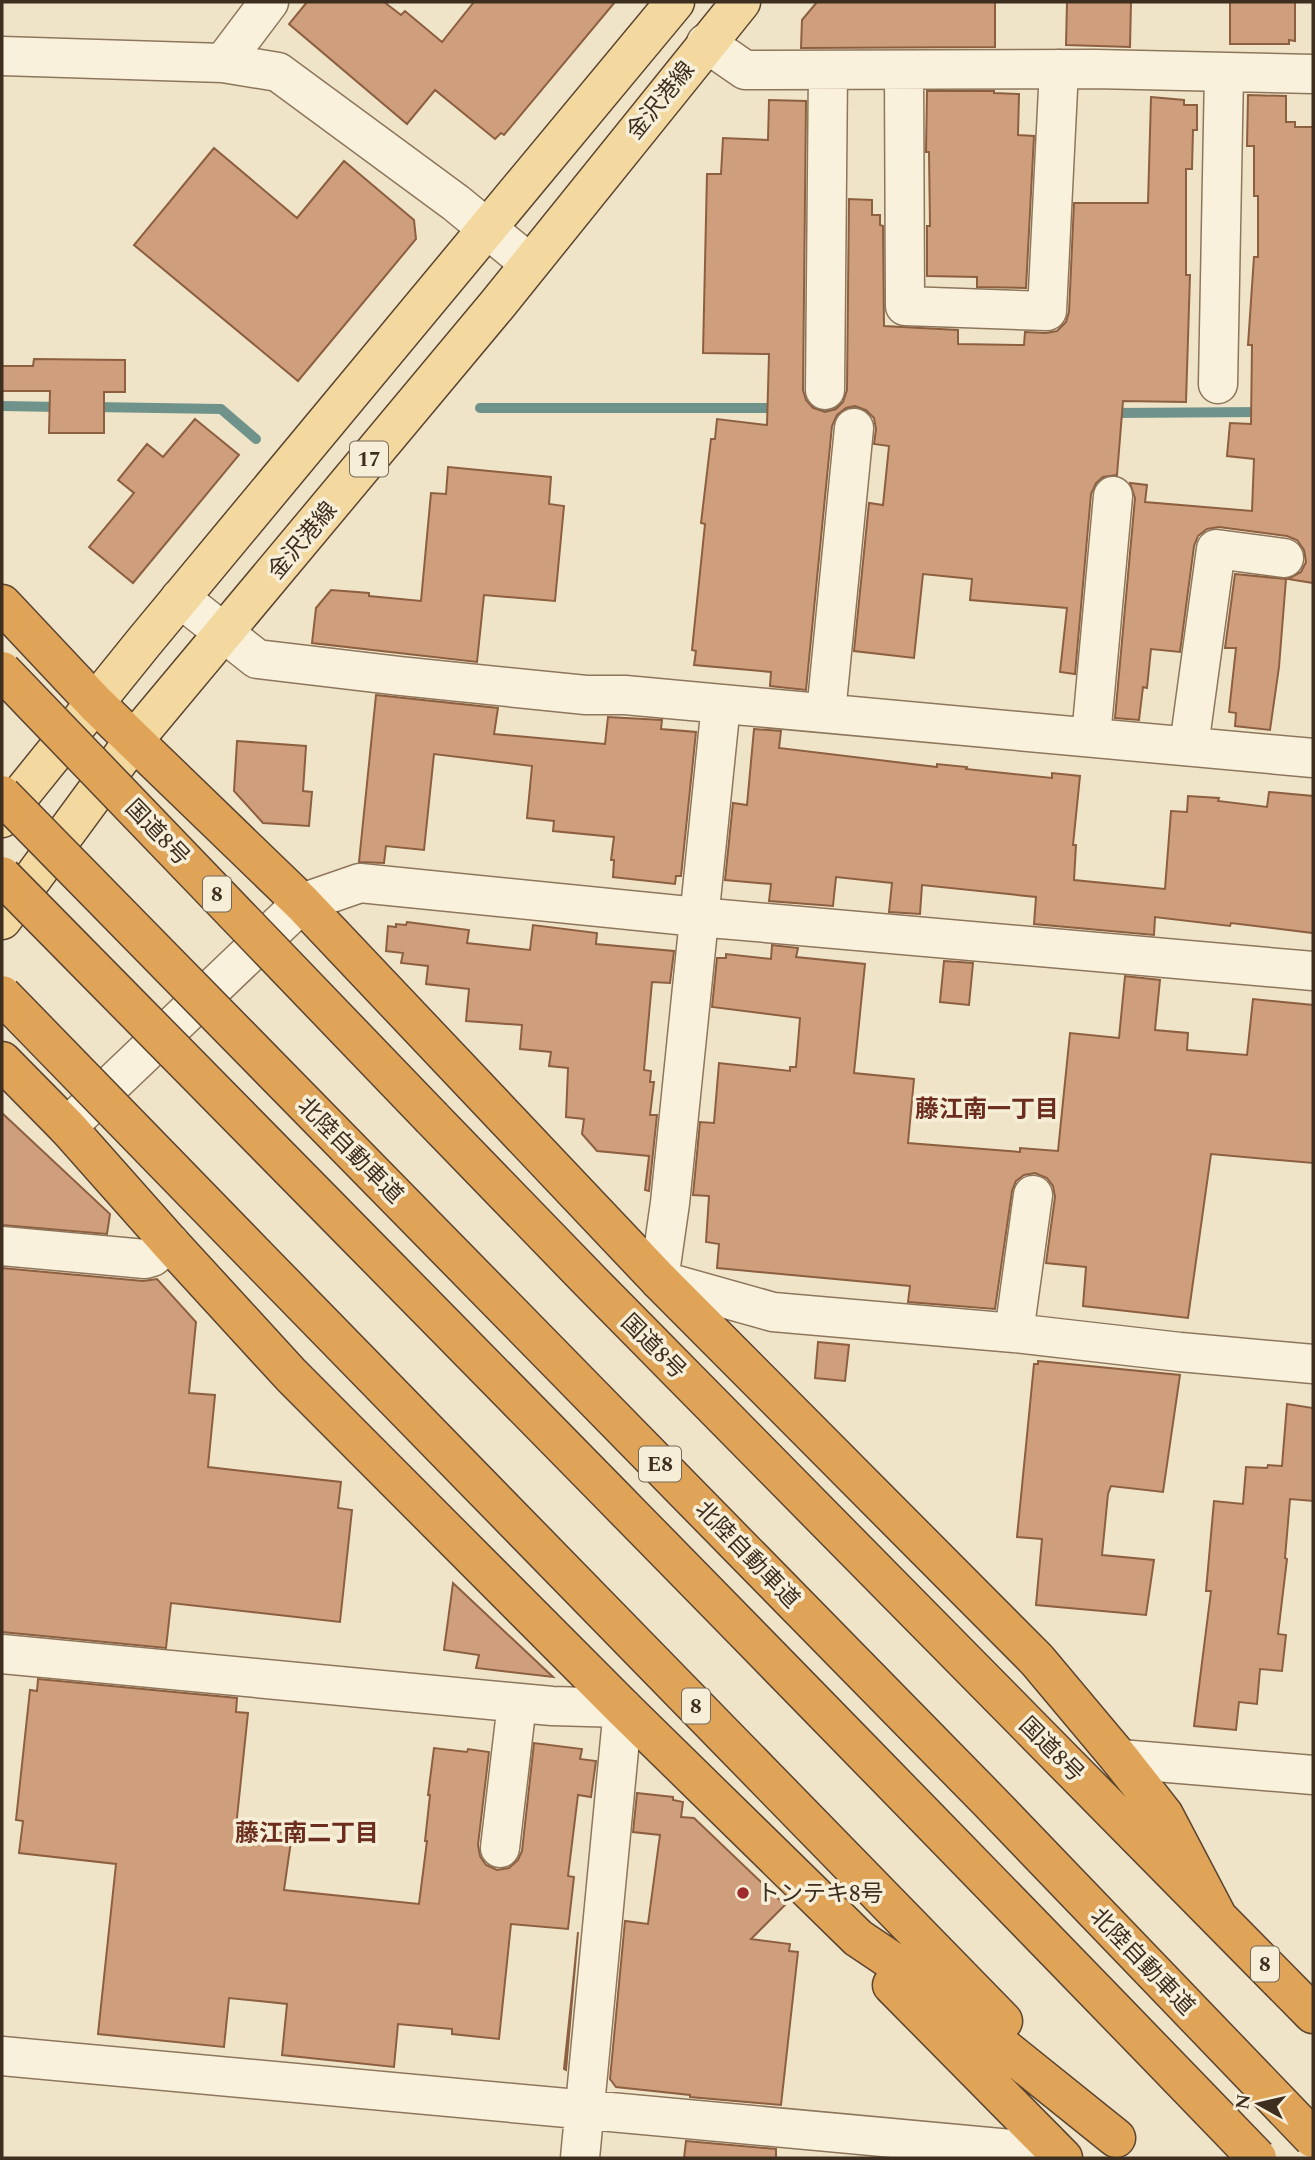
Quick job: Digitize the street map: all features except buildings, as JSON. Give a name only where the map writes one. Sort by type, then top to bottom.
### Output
[{"type":"highway","points":[[2,604],[96,704],[302,903],[659,1280],[1037,1660],[1164,1815],[1216,1914]]},
{"type":"highway","name":"国道8号","points":[[2,671],[620,1311],[1313,2014]]},
{"type":"highway","name":"北陸自動車道","points":[[2,794],[969,1781],[1313,2138]]},
{"type":"highway","name":"E8","points":[[2,876],[821,1708],[1257,2158]]},
{"type":"highway","name":"8","points":[[2,995],[1126,2148]]},
{"type":"highway","points":[[2,1061],[67,1127],[291,1375],[623,1709],[858,1938],[894,1988],[1054,2150]]},
{"type":"highway","points":[[858,1938],[913,1975],[1126,2148]]},
{"type":"main road","name":"17","points":[[2,818],[180,598],[675,2]]},
{"type":"main road","name":"金沢港線","points":[[2,920],[134,740],[225,633],[741,2]]},
{"type":"street","points":[[223,63],[268,2]]},
{"type":"street","points":[[706,43],[745,71],[1059,69],[1313,74]]},
{"type":"street","points":[[2,56],[223,63],[278,72],[456,203],[529,263]]},
{"type":"street","points":[[904,70],[905,306],[1047,311],[1059,69]]},
{"type":"street","points":[[825,390],[828,70]]},
{"type":"street","points":[[1218,384],[1224,73]]},
{"type":"street","points":[[826,713],[854,428]]},
{"type":"street","points":[[1091,737],[1113,496]]},
{"type":"street","points":[[1189,746],[1216,550],[1284,558]]},
{"type":"street","points":[[180,598],[257,659],[400,677],[586,695],[625,695],[1313,758]]},
{"type":"street","points":[[721,704],[670,1203],[659,1280],[774,1312],[1014,1333],[1313,1364]]},
{"type":"street","points":[[67,1127],[302,903],[360,883],[698,917],[1313,971]]},
{"type":"street","points":[[1014,1333],[1033,1195]]},
{"type":"street","points":[[2,1246],[145,1259],[170,1243]]},
{"type":"street","points":[[2,1654],[517,1703],[623,1709],[580,2158]]},
{"type":"street","points":[[500,1848],[517,1703]]},
{"type":"street","points":[[1120,1759],[1313,1774]]},
{"type":"street","points":[[2,2056],[1034,2151],[1054,2150]]},
{"type":"waterway","points":[[2,406],[60,407]]},
{"type":"waterway","points":[[93,407],[221,409],[256,439]]},
{"type":"waterway","points":[[480,408],[781,408]]},
{"type":"waterway","points":[[803,408],[875,409]]},
{"type":"waterway","points":[[1111,413],[1264,412]]},
{"type":"place","name":"トンテキ8号","points":[[743,1893]]},
{"type":"district","name":"藤江南一丁目","points":[[987,1109]]},
{"type":"district","name":"藤江南二丁目","points":[[307,1833]]}]
